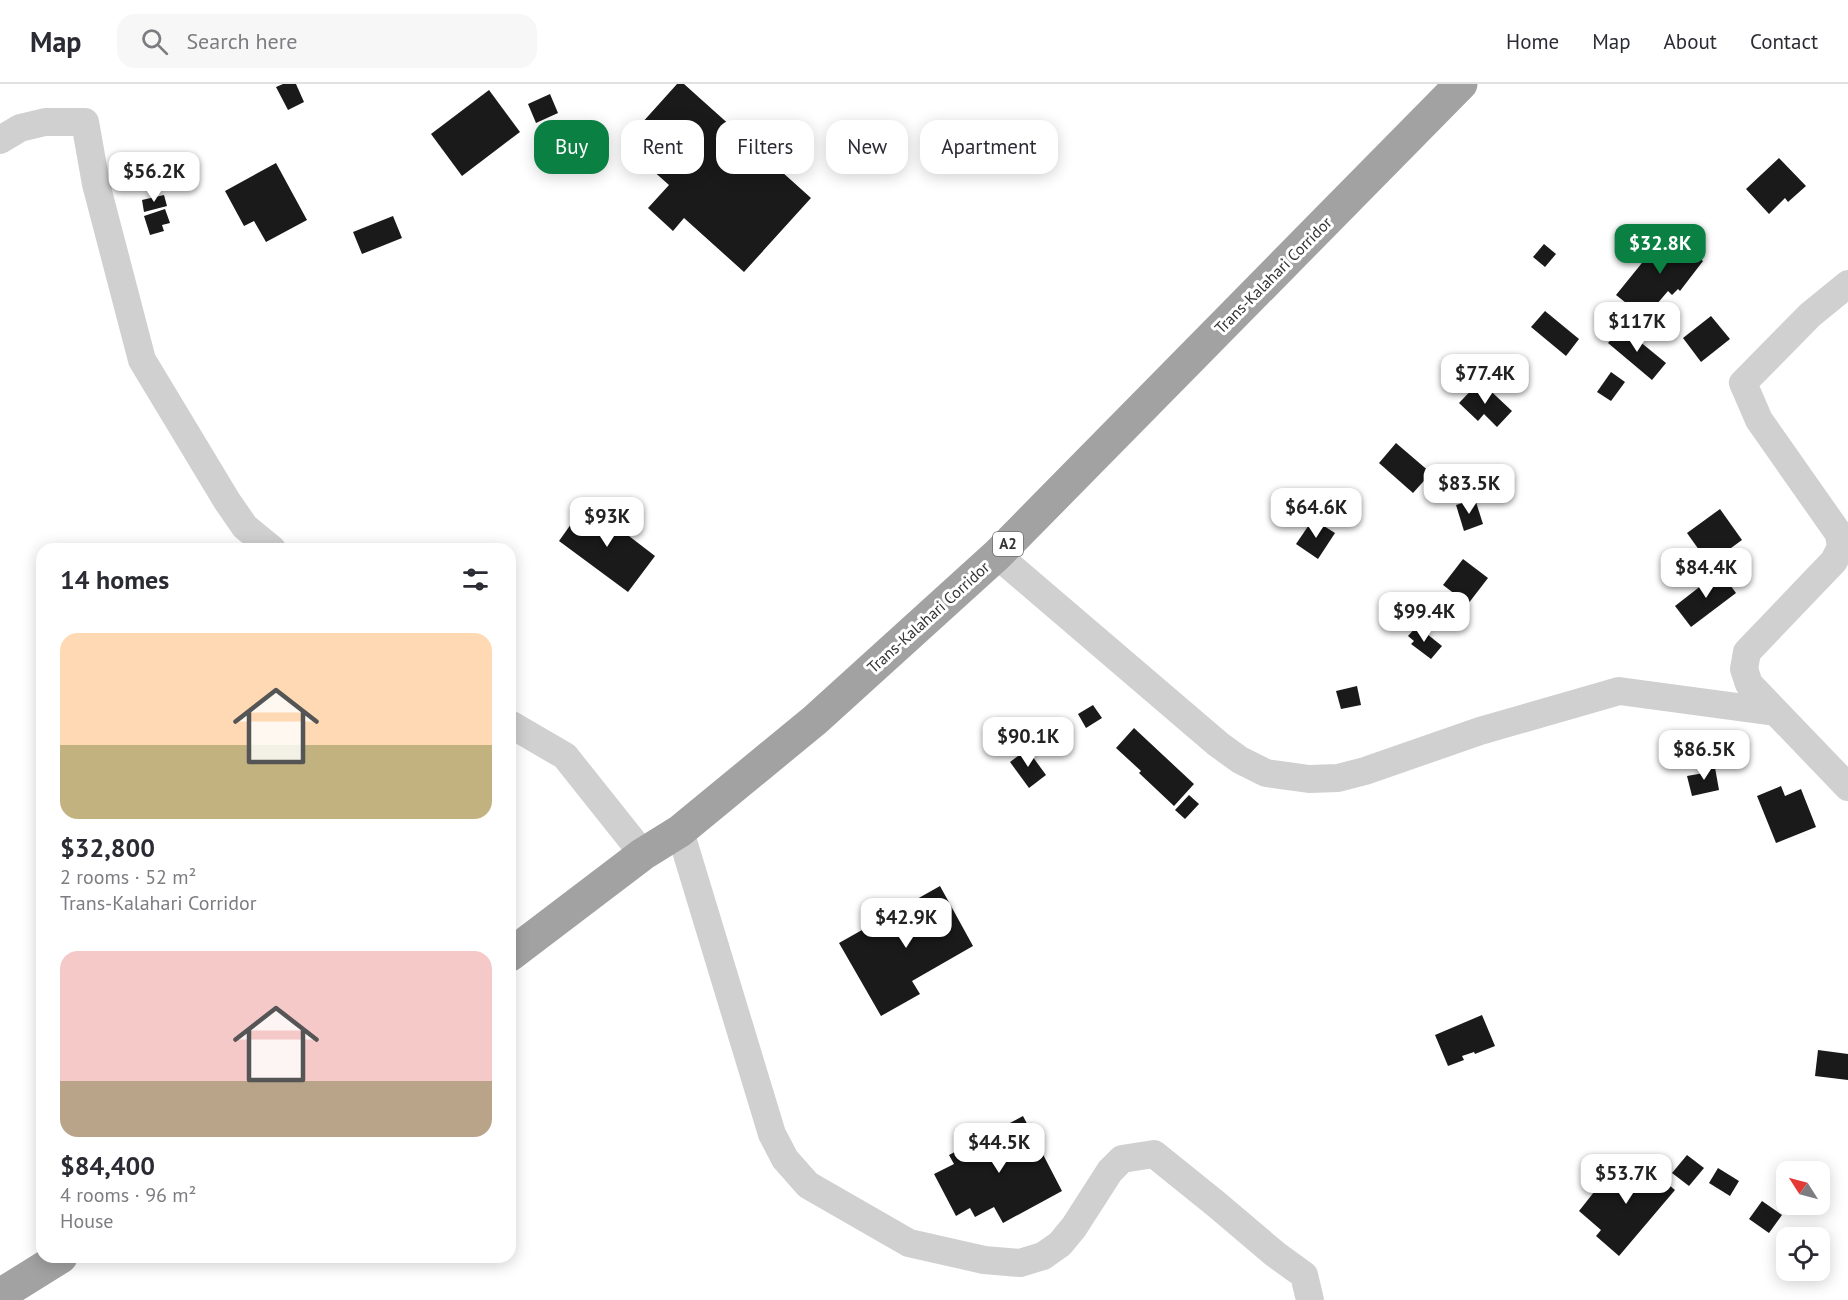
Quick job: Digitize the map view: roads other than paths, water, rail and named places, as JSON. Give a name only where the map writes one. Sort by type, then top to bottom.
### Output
[{"type":"highway","name":"Trans-Kalahari Corridor","points":[[516,950],[643,854],[681,831],[814,720],[997,555],[1461,84]]},
{"type":"highway","points":[[0,1295],[51,1263]]},
{"type":"street","points":[[0,140],[20,128],[45,122],[85,122],[96,184],[142,360],[227,501],[246,527],[265,543]]},
{"type":"street","points":[[1848,284],[1809,315],[1743,383],[1759,420],[1839,534],[1841,547],[1834,561],[1747,652],[1744,669],[1749,684],[1848,787]]},
{"type":"street","points":[[997,555],[1218,744],[1240,760],[1266,773],[1309,780],[1338,778],[1365,771],[1480,731],[1619,691],[1774,712]]},
{"type":"street","points":[[516,727],[565,756],[643,854]]},
{"type":"street","points":[[681,831],[772,1134],[784,1159],[808,1185],[909,1243],[984,1260],[1020,1263],[1043,1256],[1060,1244],[1074,1227],[1110,1171],[1122,1159],[1154,1154],[1275,1254],[1304,1275],[1310,1300]]}]
